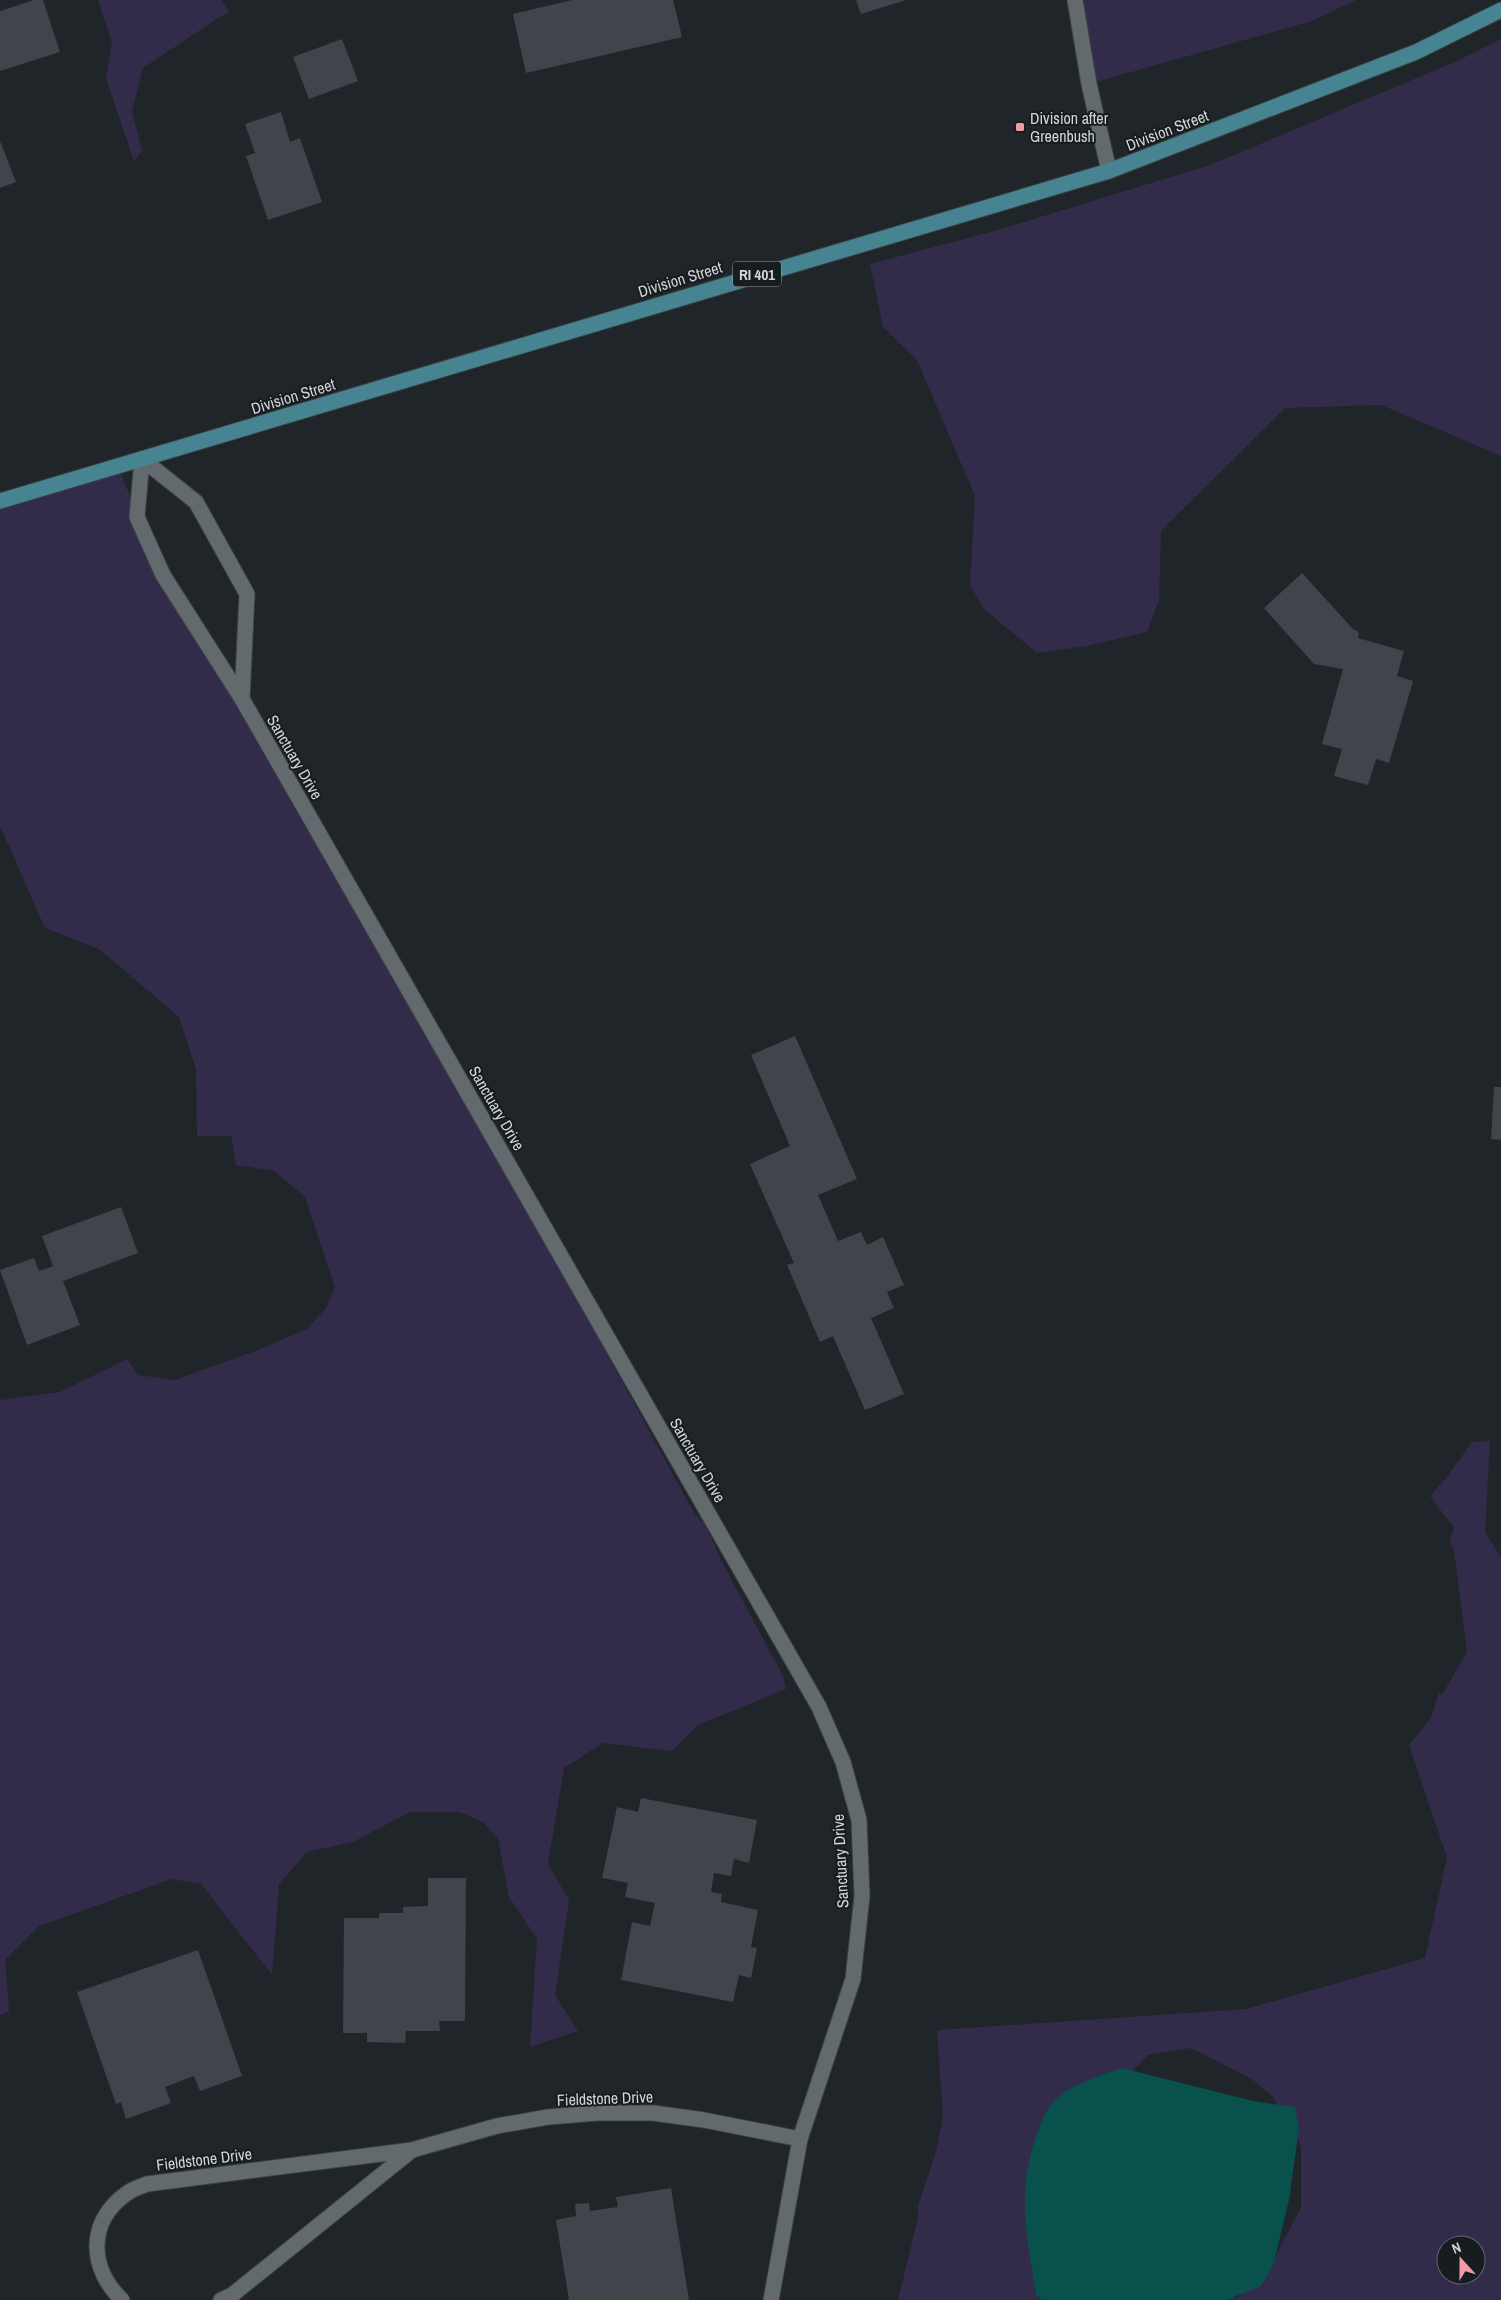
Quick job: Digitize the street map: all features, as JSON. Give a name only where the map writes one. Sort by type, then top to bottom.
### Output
[{"type":"main road","name":"Division Street","points":[[0,501],[680,297],[1109,171],[1416,52],[1501,10]]},
{"type":"street","points":[[1075,0],[1089,84],[1109,171]]},
{"type":"street","points":[[142,459],[196,502],[246,594],[242,699]]},
{"type":"street","name":"Sanctuary Drive","points":[[142,459],[137,517],[163,575],[242,699],[814,1698],[843,1762],[859,1820],[862,1896],[853,1979],[800,2139],[771,2300]]},
{"type":"street","name":"Fieldstone Drive","points":[[122,2300],[110,2288],[100,2268],[96,2247],[100,2226],[111,2207],[127,2192],[147,2184],[412,2150],[497,2126],[548,2117],[597,2113],[654,2113],[679,2116],[800,2139]]},
{"type":"street","name":"Fieldstone Drive","points":[[221,2300],[232,2294],[412,2150]]},
{"type":"shaded area","points":[[98,0],[221,0],[229,11],[143,68],[132,112],[142,151],[134,161],[106,78],[112,42]]},
{"type":"shaded area","points":[[1073,0],[1356,0],[1312,21],[1089,84]]},
{"type":"shaded area","points":[[1501,39],[1501,456],[1381,405],[1285,408],[1161,531],[1159,600],[1147,632],[1087,646],[1037,653],[984,609],[970,585],[975,496],[917,360],[883,327],[870,264],[1005,228],[1210,165],[1457,61]]},
{"type":"shaded area","points":[[117,464],[165,583],[388,953],[693,1511],[702,1522],[704,1521],[720,1558],[783,1676],[786,1689],[698,1725],[672,1751],[603,1743],[564,1768],[548,1864],[569,1900],[555,1995],[578,2031],[530,2047],[537,1939],[509,1897],[498,1839],[483,1822],[459,1812],[410,1812],[353,1842],[307,1852],[279,1884],[272,1975],[201,1884],[172,1879],[39,1926],[5,1960],[9,2011],[0,2015],[0,1400],[60,1392],[127,1359],[138,1375],[175,1380],[258,1350],[307,1329],[326,1308],[335,1287],[305,1197],[274,1171],[236,1165],[231,1136],[197,1136],[196,1069],[179,1017],[99,949],[45,928],[0,826],[0,494],[4,491],[18,491]]},
{"type":"shaded area","points":[[1490,1441],[1485,1532],[1501,1557],[1501,2300],[1222,2300],[1238,2297],[1267,2272],[1301,2208],[1301,2145],[1273,2097],[1252,2079],[1191,2048],[1148,2055],[1062,2143],[1090,2300],[898,2300],[918,2217],[918,2206],[936,2152],[943,2117],[937,2030],[1246,2009],[1425,1958],[1447,1857],[1409,1745],[1430,1719],[1439,1693],[1442,1695],[1467,1652],[1454,1550],[1449,1541],[1454,1528],[1430,1496],[1446,1478],[1472,1442]]},
{"type":"shaded area","points":[[1122,2068],[1253,2101],[1295,2107],[1299,2129],[1289,2200],[1273,2266],[1261,2286],[1227,2300],[1043,2300],[1036,2295],[1027,2233],[1025,2195],[1031,2155],[1039,2128],[1050,2106],[1063,2093],[1084,2082]]},
{"type":"building","points":[[34,0],[43,0],[60,52],[0,71],[0,11]]},
{"type":"building","points":[[572,0],[673,0],[682,37],[526,73],[513,14]]},
{"type":"building","points":[[856,0],[906,0],[861,14]]},
{"type":"building","points":[[342,39],[358,81],[309,99],[293,57]]},
{"type":"building","points":[[281,112],[290,142],[300,138],[322,202],[268,220],[246,156],[255,153],[245,124]]},
{"type":"building","points":[[0,141],[16,182],[0,188]]},
{"type":"building","points":[[1302,573],[1353,629],[1359,632],[1358,638],[1404,651],[1397,676],[1413,681],[1389,763],[1376,759],[1368,785],[1334,776],[1342,749],[1322,744],[1343,669],[1314,664],[1264,608]]},
{"type":"building","points":[[795,1036],[857,1179],[818,1195],[838,1241],[861,1232],[867,1245],[883,1237],[904,1285],[887,1292],[894,1308],[871,1318],[904,1394],[865,1410],[833,1336],[820,1342],[787,1265],[794,1263],[750,1164],[790,1146],[751,1055]]},
{"type":"building","points":[[1494,1087],[1501,1087],[1501,1140],[1491,1139]]},
{"type":"building","points":[[121,1207],[138,1253],[63,1281],[80,1325],[27,1345],[0,1270],[34,1258],[39,1271],[53,1266],[42,1236]]},
{"type":"building","points":[[641,1798],[757,1820],[749,1863],[734,1859],[731,1876],[714,1873],[711,1892],[722,1894],[721,1902],[758,1910],[751,1947],[757,1948],[751,1978],[739,1975],[733,2002],[621,1980],[632,1922],[650,1926],[655,1903],[625,1897],[628,1883],[602,1878],[617,1807],[638,1812]]},
{"type":"building","points":[[428,1878],[466,1878],[465,2021],[439,2021],[440,2031],[406,2031],[405,2043],[367,2042],[367,2033],[343,2033],[344,1918],[379,1918],[379,1913],[403,1913],[403,1907],[428,1906]]},
{"type":"building","points":[[198,1950],[242,2076],[200,2091],[194,2076],[165,2087],[171,2103],[126,2119],[121,2102],[116,2104],[77,1992]]},
{"type":"building","points":[[671,2188],[689,2300],[569,2300],[556,2220],[576,2216],[575,2204],[589,2203],[590,2211],[618,2207],[616,2197]]},
{"type":"place","name":"Division after Greenbush","points":[[1020,127]]}]
